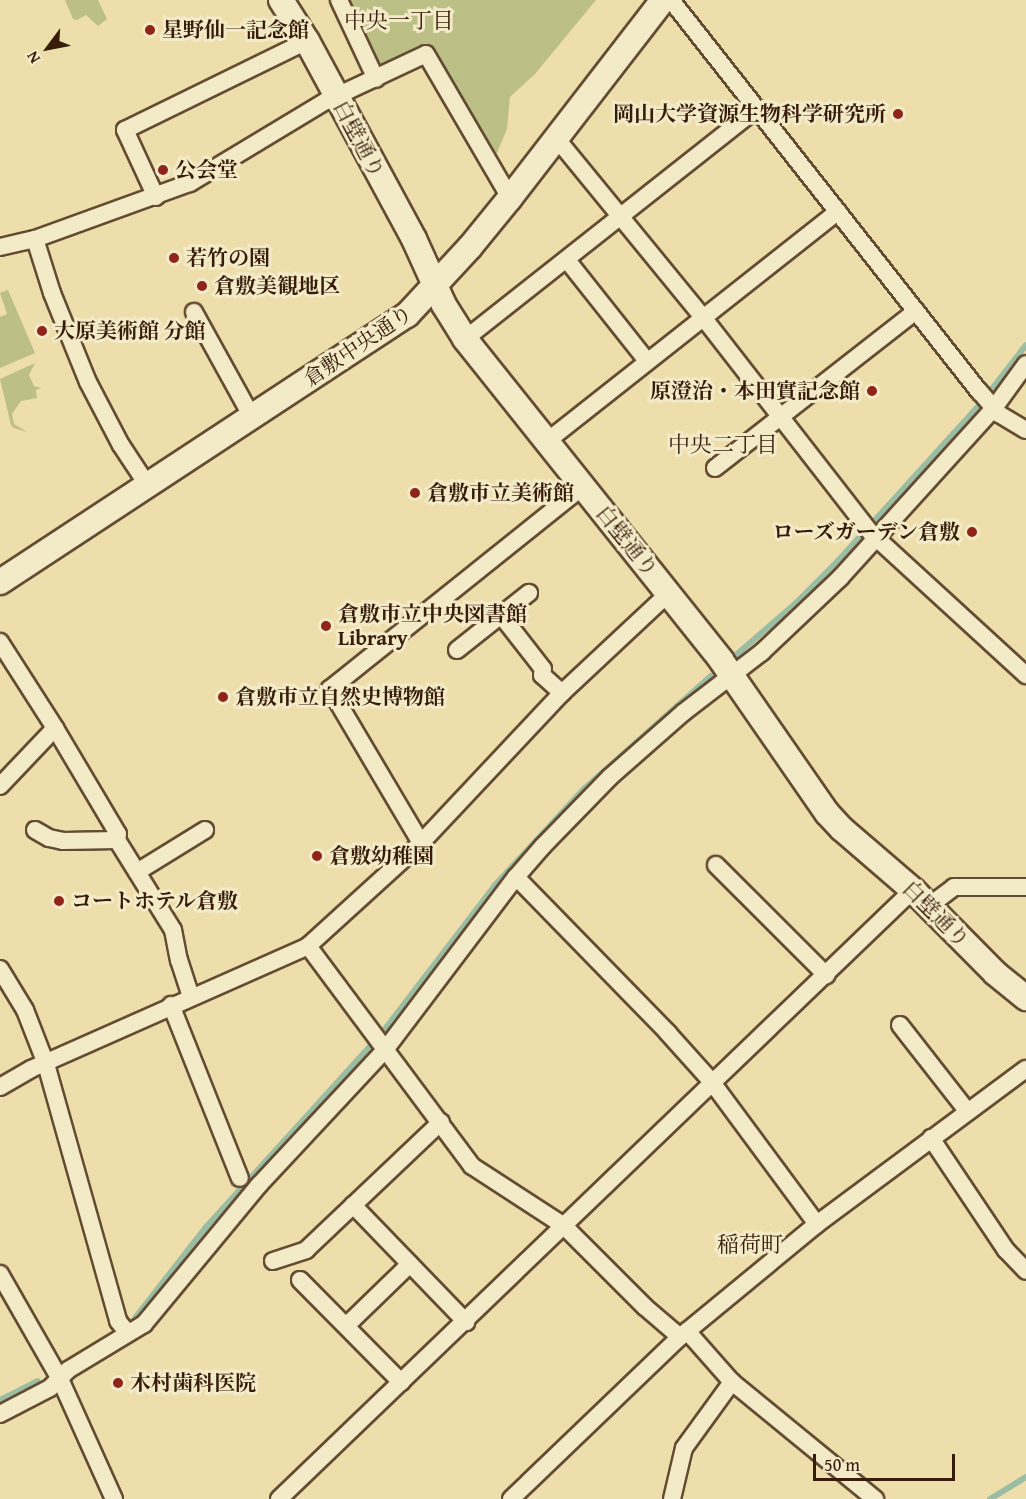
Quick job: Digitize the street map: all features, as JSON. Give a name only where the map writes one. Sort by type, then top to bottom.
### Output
[{"type":"street","name":"白壁通り","points":[[281,0],[307,41],[465,339],[669,593],[731,675],[827,813],[842,829],[921,898],[995,973],[1026,998]]},
{"type":"street","points":[[339,0],[376,79]]},
{"type":"street","name":"倉敷中央通り","points":[[0,582],[389,328],[414,308],[436,286],[510,198],[663,0]]},
{"type":"street","points":[[671,0],[988,401],[1026,430]]},
{"type":"street","points":[[156,197],[125,130],[307,41]]},
{"type":"street","points":[[0,247],[35,239],[190,183],[337,97],[426,54],[510,198]]},
{"type":"street","points":[[465,339],[757,108]]},
{"type":"street","points":[[557,139],[702,316],[779,418],[871,532],[1026,675]]},
{"type":"street","points":[[546,442],[702,316],[838,211]]},
{"type":"street","points":[[35,239],[52,293],[88,382],[112,428],[148,486]]},
{"type":"street","points":[[567,260],[647,362]]},
{"type":"street","points":[[715,468],[916,311]]},
{"type":"street","points":[[194,312],[252,417]]},
{"type":"street","points":[[0,1414],[50,1388],[68,1370],[144,1323],[380,1043],[516,877],[610,777],[731,675],[762,652],[840,578],[871,532],[988,401],[1026,364]]},
{"type":"street","points":[[421,843],[330,689],[583,486]]},
{"type":"street","points":[[457,650],[529,593]]},
{"type":"street","points":[[0,1087],[31,1069],[308,946],[421,843],[561,693],[669,593]]},
{"type":"street","points":[[501,615],[543,669],[542,675],[561,693]]},
{"type":"street","points":[[0,642],[55,728],[118,834],[117,840],[173,930],[179,960],[191,996]]},
{"type":"street","points":[[0,786],[55,728]]},
{"type":"street","points":[[35,830],[49,838],[63,841],[117,840]]},
{"type":"street","points":[[137,872],[205,830]]},
{"type":"street","points":[[716,865],[826,975]]},
{"type":"street","points":[[516,877],[668,1033],[711,1081],[817,1224]]},
{"type":"street","points":[[279,1499],[466,1322],[711,1081],[826,975],[921,898],[954,887],[1026,887]]},
{"type":"street","points":[[308,946],[472,1166],[563,1225],[645,1307],[683,1334],[732,1382],[875,1499]]},
{"type":"street","points":[[0,969],[25,1010],[46,1064],[118,1321],[127,1332]]},
{"type":"street","points":[[171,1005],[240,1178]]},
{"type":"street","points":[[900,1025],[968,1112]]},
{"type":"street","points":[[521,1495],[683,1334],[817,1224],[1026,1069]]},
{"type":"street","points":[[273,1261],[306,1250],[441,1122]]},
{"type":"street","points":[[931,1138],[1006,1250],[1026,1271]]},
{"type":"street","points":[[353,1206],[466,1322]]},
{"type":"street","points":[[346,1326],[410,1264]]},
{"type":"street","points":[[300,1280],[401,1382]]},
{"type":"street","points":[[3,1284],[60,1379],[114,1499]]},
{"type":"street","points":[[672,1499],[684,1448],[732,1382]]},
{"type":"green space","points":[[65,0],[98,0],[107,19],[98,26],[86,15],[77,20],[73,19]]},
{"type":"green space","points":[[344,0],[596,0],[535,74],[510,97],[507,129],[494,160],[435,57],[379,71]]},
{"type":"green space","points":[[8,290],[35,353],[0,368],[0,317],[7,314],[0,293]]},
{"type":"green space","points":[[35,363],[29,375],[34,386],[41,388],[36,390],[37,398],[21,401],[12,414],[14,424],[27,432],[11,425],[0,379]]},
{"type":"waterway","points":[[736,655],[796,603],[837,562],[981,403],[1026,345]]},
{"type":"waterway","points":[[135,1318],[207,1226],[382,1033],[495,885],[584,789],[711,676]]},
{"type":"waterway","points":[[0,1400],[38,1381]]},
{"type":"waterway","points":[[990,1499],[1026,1477]]},
{"type":"place","name":"星野仙一記念館","points":[[150,30]]},
{"type":"place","name":"岡山大学資源生物科学研究所","points":[[898,114]]},
{"type":"place","name":"公会堂","points":[[163,170]]},
{"type":"place","name":"若竹の園","points":[[174,258]]},
{"type":"place","name":"倉敷美観地区","points":[[202,286]]},
{"type":"place","name":"大原美術館 分館","points":[[42,331]]},
{"type":"place","name":"原澄治・本田實記念館","points":[[872,391]]},
{"type":"place","name":"倉敷市立美術館","points":[[415,493]]},
{"type":"place","name":"ローズガーデン倉敷","points":[[972,532]]},
{"type":"place","name":"倉敷市立中央図書館 Library","points":[[326,626]]},
{"type":"place","name":"倉敷市立自然史博物館","points":[[223,697]]},
{"type":"place","name":"倉敷幼稚園","points":[[317,856]]},
{"type":"place","name":"コートホテル倉敷","points":[[59,901]]},
{"type":"place","name":"木村歯科医院","points":[[118,1383]]},
{"type":"district","name":"中央一丁目","points":[[399,21]]},
{"type":"district","name":"中央二丁目","points":[[723,445]]},
{"type":"district","name":"稲荷町","points":[[750,1245]]}]
